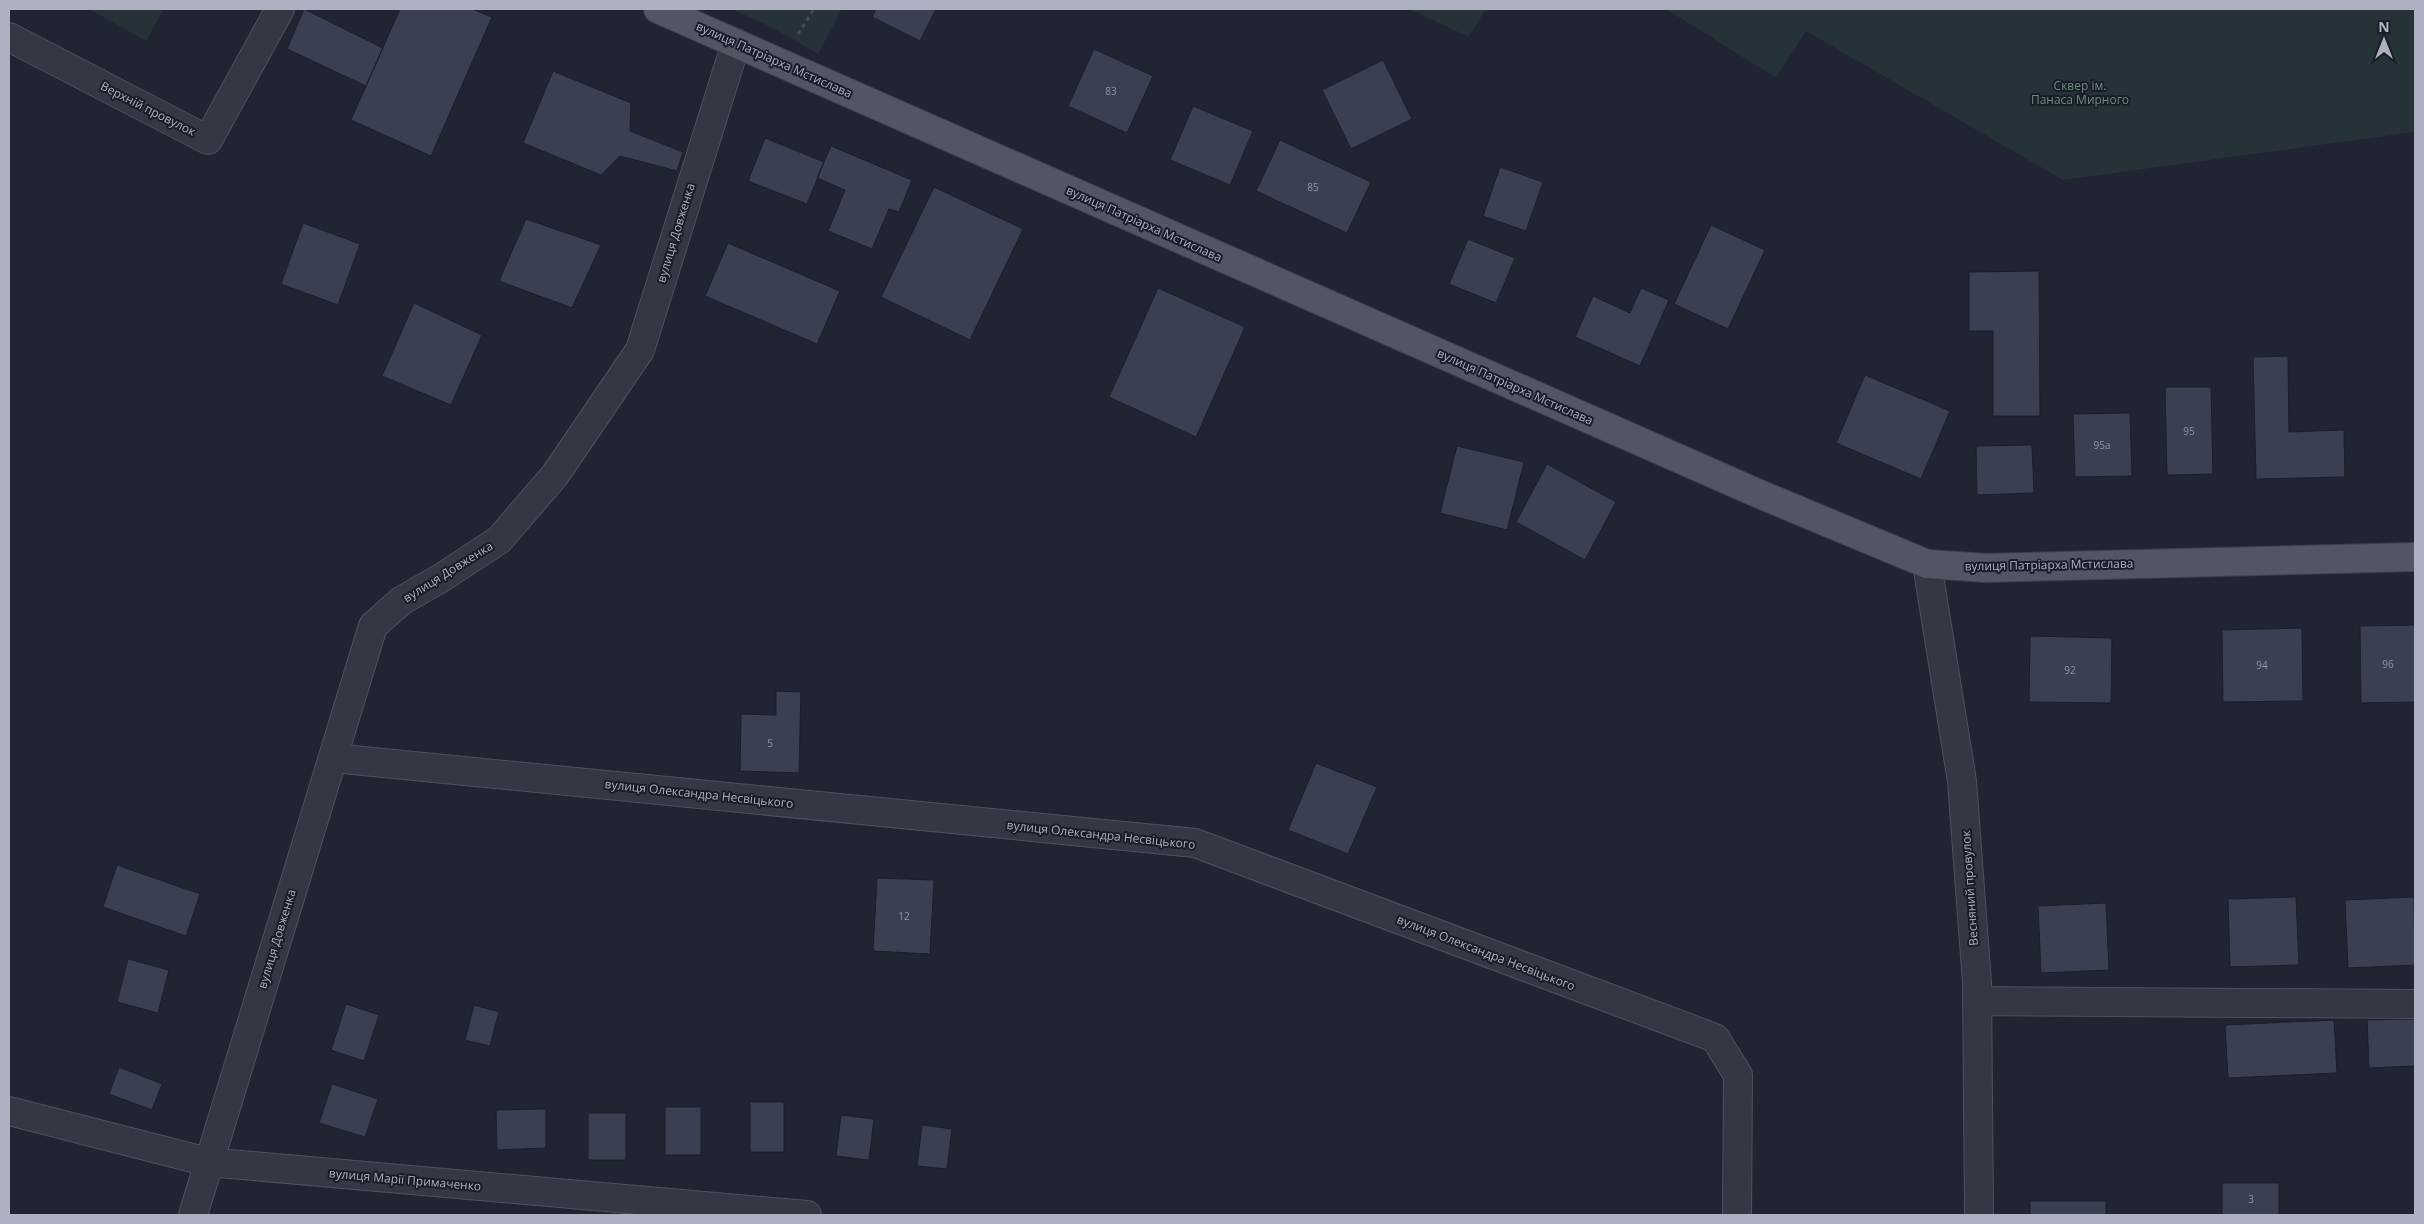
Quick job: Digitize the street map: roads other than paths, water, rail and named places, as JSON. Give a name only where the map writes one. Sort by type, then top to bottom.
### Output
[{"type":"main road","name":"вулиця Патріарха Мстислава","points":[[658,9],[1739,485],[1927,564],[1987,568],[2415,557]]},
{"type":"street","name":"Верхній провулок","points":[[9,37],[208,140],[280,9]]},
{"type":"street","name":"вулиця Довженка","points":[[193,1215],[373,626],[401,600],[441,578],[499,540],[555,475],[640,350],[736,43]]},
{"type":"street","name":"Весняний провулок","points":[[1927,564],[1962,781],[1977,1001],[1980,1215]]},
{"type":"street","name":"вулиця Олександра Несвіцького","points":[[333,758],[1194,843],[1715,1038],[1738,1074],[1737,1215]]},
{"type":"street","points":[[1977,1001],[2415,1004]]},
{"type":"street","name":"вулиця Марії Примаченко","points":[[9,1111],[208,1162],[807,1215]]},
{"type":"park label","name":"Сквер ім. Панаса Мирного","points":[[2080,93]]}]
